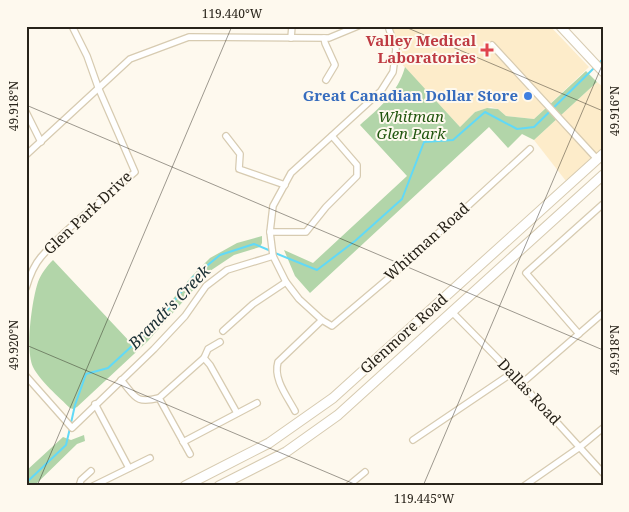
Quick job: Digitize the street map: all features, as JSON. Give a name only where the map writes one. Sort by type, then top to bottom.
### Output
[{"type":"main road","name":"Glenmore Road","points":[[185,486],[269,443],[333,398],[600,156]]},
{"type":"main road","name":"Glenmore Road","points":[[219,486],[286,452],[338,415],[603,175]]},
{"type":"street","name":"Glen Park Drive","points":[[26,288],[28,279],[40,258],[67,231],[135,172],[98,87],[87,56],[72,26]]},
{"type":"street","points":[[291,38],[292,26]]},
{"type":"street","points":[[26,155],[130,59],[189,37],[329,38],[358,26]]},
{"type":"street","points":[[295,411],[278,378],[276,369],[278,362],[322,320],[299,299],[286,282],[273,256],[270,232],[273,206],[291,173],[381,90],[394,72],[396,49],[388,26]]},
{"type":"street","points":[[560,26],[603,72]]},
{"type":"street","points":[[324,38],[334,65],[326,80]]},
{"type":"street","points":[[492,45],[600,156]]},
{"type":"street","points":[[26,112],[41,142]]},
{"type":"street","points":[[226,136],[240,154],[239,169],[285,185]]},
{"type":"street","points":[[270,232],[306,232],[326,207],[357,176],[358,165],[332,136]]},
{"type":"street","name":"Whitman Road","points":[[322,320],[332,326],[396,271],[530,149]]},
{"type":"street","points":[[579,334],[526,273],[603,204]]},
{"type":"street","points":[[26,376],[72,428],[154,349],[185,316],[206,286],[227,270],[273,256]]},
{"type":"street","points":[[223,331],[253,304],[286,282]]},
{"type":"street","name":"Dallas Road","points":[[452,313],[512,373],[603,473]]},
{"type":"street","points":[[522,384],[603,313]]},
{"type":"street","points":[[121,380],[137,399],[144,402],[159,398],[204,358],[208,349],[220,342]]},
{"type":"street","points":[[204,358],[210,365],[237,413]]},
{"type":"street","points":[[413,440],[512,373]]},
{"type":"street","points":[[159,398],[190,454]]},
{"type":"street","points":[[183,442],[258,403]]},
{"type":"street","points":[[95,404],[129,468]]},
{"type":"street","points":[[524,486],[580,447],[603,428]]},
{"type":"street","points":[[93,486],[150,458]]},
{"type":"street","points":[[79,486],[81,480],[90,471]]},
{"type":"street","points":[[348,486],[365,472]]},
{"type":"shaded area","points":[[390,26],[550,26],[589,67],[534,119],[506,116],[498,109],[491,107],[475,112],[460,127],[397,59]]},
{"type":"shaded area","points":[[597,82],[603,87],[603,148],[566,181],[534,140]]},
{"type":"green space","name":"Whitman Glen Park","points":[[405,67],[460,127],[475,112],[487,108],[498,109],[506,116],[534,119],[586,71],[597,82],[534,140],[522,134],[508,148],[489,127],[310,293],[295,276],[284,250],[313,263],[407,176],[360,125],[393,92]]},
{"type":"green space","points":[[262,236],[260,247],[234,255],[210,271],[148,341],[77,407],[70,408],[45,383],[33,367],[29,337],[34,300],[39,279],[53,260],[131,343],[161,313],[210,258],[237,243]]},
{"type":"green space","points":[[84,435],[85,441],[77,444],[34,486],[26,486],[26,471],[63,437],[71,440]]},
{"type":"waterway","name":"Brandt's Creek","points":[[599,63],[603,59]]},
{"type":"waterway","name":"Brandt's Creek","points":[[275,253],[317,270],[355,241],[402,199],[424,142],[453,140],[485,112],[517,129],[534,127],[596,66]]},
{"type":"waterway","name":"Brandt's Creek","points":[[71,423],[86,374],[108,368],[158,322],[192,278],[220,255],[254,244],[271,251]]},
{"type":"waterway","name":"Brandt's Creek","points":[[27,486],[27,482],[66,445],[70,428]]},
{"type":"place","name":"Valley Medical Laboratories","points":[[487,50]]},
{"type":"place","name":"Great Canadian Dollar Store","points":[[528,96]]}]
